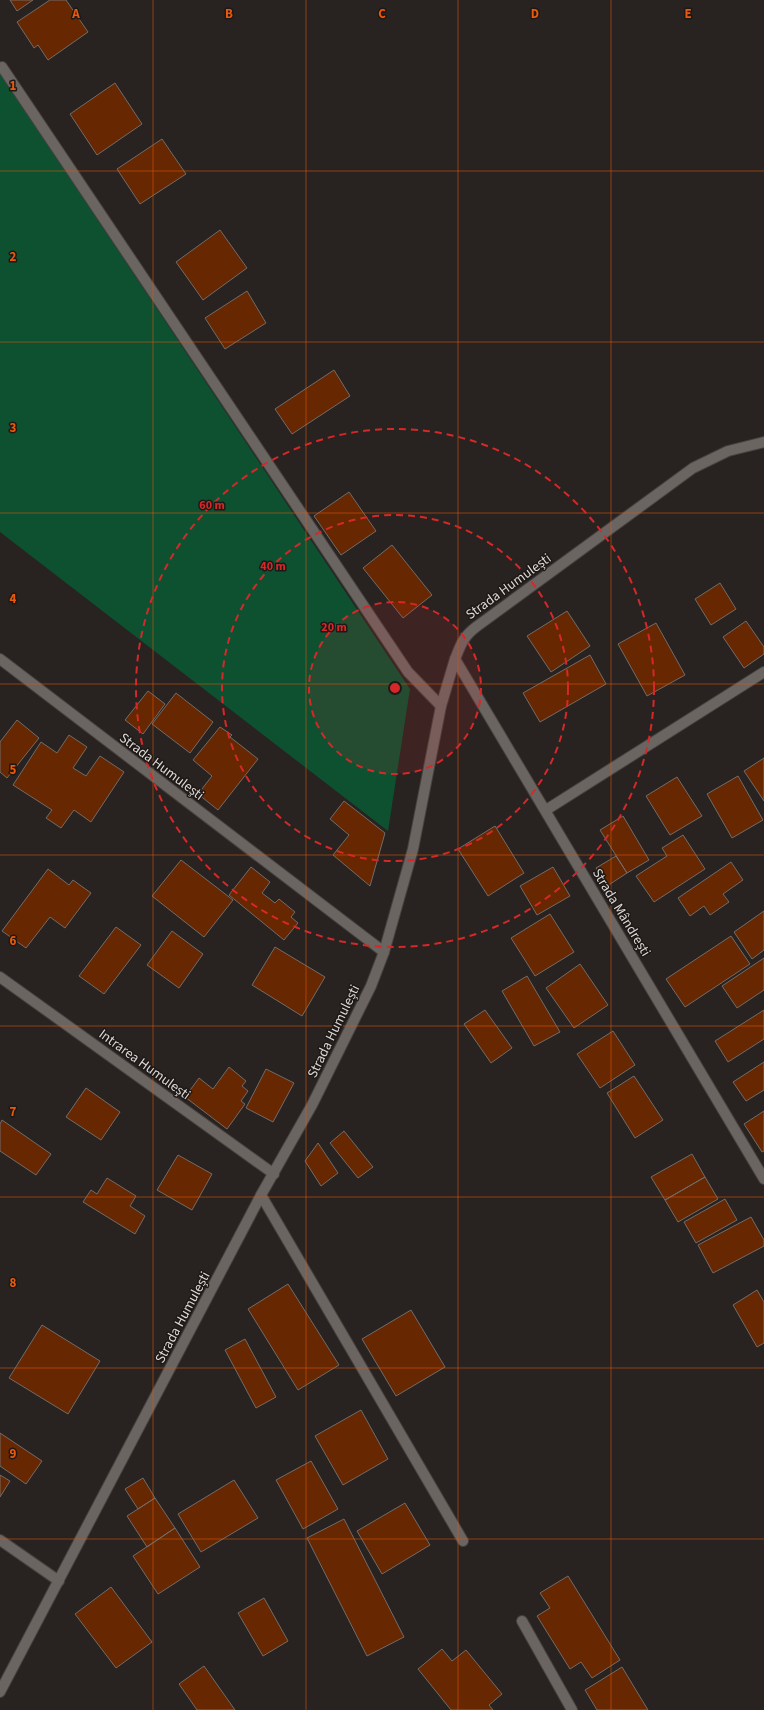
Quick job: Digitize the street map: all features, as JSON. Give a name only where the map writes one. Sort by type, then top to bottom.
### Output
[{"type":"street","points":[[2,67],[408,672],[442,706]]},
{"type":"street","name":"Strada Humulești","points":[[0,1692],[262,1195],[312,1105],[358,1015],[384,952],[412,849],[442,706],[455,659],[461,644],[466,636],[476,627],[693,468],[728,450],[764,442]]},
{"type":"street","name":"Strada Humulești","points":[[0,659],[384,952]]},
{"type":"street","name":"Strada Mândrești","points":[[455,659],[764,1179]]},
{"type":"street","points":[[546,810],[764,672]]},
{"type":"street","name":"Intrarea Humulești","points":[[0,976],[274,1174]]},
{"type":"street","points":[[262,1195],[463,1541]]},
{"type":"street","points":[[0,1540],[59,1581]]},
{"type":"street","points":[[522,1621],[572,1710]]},
{"type":"green space","points":[[0,73],[410,689],[388,831],[0,532]]},
{"type":"building","points":[[10,0],[33,0],[17,11]]},
{"type":"building","points":[[50,0],[66,0],[88,32],[48,60],[38,45],[34,48],[17,22]]},
{"type":"building","points":[[115,83],[142,124],[97,155],[70,114]]},
{"type":"building","points":[[162,139],[186,174],[140,204],[117,169]]},
{"type":"building","points":[[220,230],[247,268],[203,300],[176,262]]},
{"type":"building","points":[[247,291],[266,323],[225,349],[205,318]]},
{"type":"building","points":[[334,370],[350,396],[292,434],[275,409]]},
{"type":"building","points":[[349,492],[376,531],[341,555],[314,516]]},
{"type":"building","points":[[392,545],[432,595],[403,618],[363,568]]},
{"type":"building","points":[[720,583],[736,609],[711,625],[695,599]]},
{"type":"building","points":[[567,611],[590,646],[551,672],[527,636]]},
{"type":"building","points":[[746,621],[764,647],[764,654],[744,668],[723,637]]},
{"type":"building","points":[[656,623],[685,675],[647,696],[618,644]]},
{"type":"building","points":[[590,655],[606,684],[540,722],[523,693]]},
{"type":"building","points":[[148,691],[165,704],[143,734],[125,720]]},
{"type":"building","points":[[176,693],[213,722],[190,753],[152,724]]},
{"type":"building","points":[[17,720],[39,738],[7,778],[0,772],[0,742]]},
{"type":"building","points":[[220,727],[232,735],[230,737],[258,759],[218,810],[198,794],[212,776],[193,760]]},
{"type":"building","points":[[69,735],[87,747],[73,768],[86,776],[100,756],[124,772],[91,822],[74,810],[61,828],[46,818],[52,810],[13,785],[41,742],[57,753]]},
{"type":"building","points":[[764,758],[764,801],[744,771]]},
{"type":"building","points":[[738,776],[763,820],[732,838],[707,794]]},
{"type":"building","points":[[677,777],[702,816],[670,835],[646,796]]},
{"type":"building","points":[[344,801],[385,833],[370,886],[333,855],[349,835],[330,819]]},
{"type":"building","points":[[623,816],[649,860],[627,873],[600,830]]},
{"type":"building","points":[[495,826],[524,873],[488,896],[458,849]]},
{"type":"building","points":[[683,835],[705,869],[654,902],[636,876],[667,856],[662,848]]},
{"type":"building","points":[[616,856],[627,873],[607,886],[596,868]]},
{"type":"building","points":[[181,860],[233,900],[204,937],[152,896]]},
{"type":"building","points":[[731,862],[743,880],[723,894],[729,902],[710,915],[704,906],[690,916],[678,898]]},
{"type":"building","points":[[251,867],[270,882],[262,893],[275,903],[279,899],[295,912],[291,917],[298,923],[284,940],[229,895]]},
{"type":"building","points":[[553,867],[570,896],[537,915],[520,886]]},
{"type":"building","points":[[48,869],[69,885],[73,880],[91,893],[65,928],[50,917],[26,948],[2,931]]},
{"type":"building","points":[[764,911],[764,950],[752,959],[734,932]]},
{"type":"building","points":[[550,914],[574,952],[535,976],[511,938]]},
{"type":"building","points":[[116,927],[141,945],[104,994],[79,976]]},
{"type":"building","points":[[172,931],[203,954],[179,988],[147,965]]},
{"type":"building","points":[[731,936],[750,964],[685,1007],[666,979]]},
{"type":"building","points":[[275,947],[325,977],[302,1016],[252,985]]},
{"type":"building","points":[[764,958],[764,990],[737,1008],[722,986]]},
{"type":"building","points":[[580,964],[608,1005],[574,1028],[546,988]]},
{"type":"building","points":[[527,976],[560,1032],[534,1046],[502,991]]},
{"type":"building","points":[[485,1010],[512,1048],[491,1063],[464,1024]]},
{"type":"building","points":[[764,1010],[764,1039],[728,1062],[715,1041]]},
{"type":"building","points":[[613,1031],[635,1065],[600,1088],[577,1054]]},
{"type":"building","points":[[764,1062],[764,1090],[746,1101],[733,1082]]},
{"type":"building","points":[[229,1067],[246,1081],[242,1086],[248,1091],[241,1101],[245,1104],[227,1129],[185,1097],[199,1078],[213,1089]]},
{"type":"building","points":[[266,1069],[294,1083],[273,1122],[246,1108]]},
{"type":"building","points":[[634,1076],[663,1120],[635,1138],[607,1093]]},
{"type":"building","points":[[86,1088],[120,1112],[101,1140],[66,1117]]},
{"type":"building","points":[[764,1111],[764,1151],[762,1152],[744,1124]]},
{"type":"building","points":[[2,1120],[51,1154],[36,1175],[0,1151],[0,1124]]},
{"type":"building","points":[[344,1131],[373,1167],[358,1178],[330,1143]]},
{"type":"building","points":[[318,1143],[338,1173],[321,1186],[305,1161]]},
{"type":"building","points":[[692,1154],[705,1177],[665,1200],[651,1177]]},
{"type":"building","points":[[178,1155],[212,1174],[192,1210],[157,1190]]},
{"type":"building","points":[[705,1177],[718,1199],[678,1222],[665,1200]]},
{"type":"building","points":[[107,1178],[136,1196],[130,1206],[145,1216],[135,1234],[83,1202],[91,1190],[97,1194]]},
{"type":"building","points":[[725,1199],[737,1220],[696,1243],[684,1222]]},
{"type":"building","points":[[751,1217],[764,1240],[764,1246],[713,1273],[698,1245]]},
{"type":"building","points":[[288,1284],[339,1365],[298,1390],[248,1309]]},
{"type":"building","points":[[757,1290],[764,1302],[764,1343],[757,1347],[733,1305]]},
{"type":"building","points":[[411,1310],[445,1367],[396,1396],[362,1339]]},
{"type":"building","points":[[42,1325],[100,1361],[68,1414],[9,1378]]},
{"type":"building","points":[[245,1339],[276,1397],[256,1408],[225,1350]]},
{"type":"building","points":[[361,1410],[388,1459],[343,1485],[315,1436]]},
{"type":"building","points":[[0,1433],[42,1461],[26,1484],[0,1466]]},
{"type":"building","points":[[311,1461],[338,1509],[303,1529],[276,1480]]},
{"type":"building","points":[[0,1475],[10,1481],[0,1497]]},
{"type":"building","points":[[143,1478],[155,1498],[138,1509],[125,1489]]},
{"type":"building","points":[[234,1480],[258,1518],[201,1552],[178,1514]]},
{"type":"building","points":[[155,1498],[175,1528],[147,1547],[127,1516]]},
{"type":"building","points":[[405,1503],[430,1545],[382,1574],[357,1531]]},
{"type":"building","points":[[344,1519],[404,1637],[367,1656],[307,1538]]},
{"type":"building","points":[[175,1528],[200,1567],[158,1594],[133,1556]]},
{"type":"building","points":[[568,1576],[620,1660],[592,1678],[581,1662],[570,1669],[537,1616],[550,1608],[540,1593]]},
{"type":"building","points":[[111,1587],[152,1642],[116,1668],[75,1614]]},
{"type":"building","points":[[264,1598],[288,1641],[263,1656],[238,1613]]},
{"type":"building","points":[[442,1649],[452,1661],[466,1650],[502,1694],[489,1705],[493,1710],[451,1710],[418,1669]]},
{"type":"building","points":[[204,1666],[235,1710],[197,1710],[179,1684]]},
{"type":"building","points":[[622,1667],[648,1710],[597,1710],[585,1690]]}]
